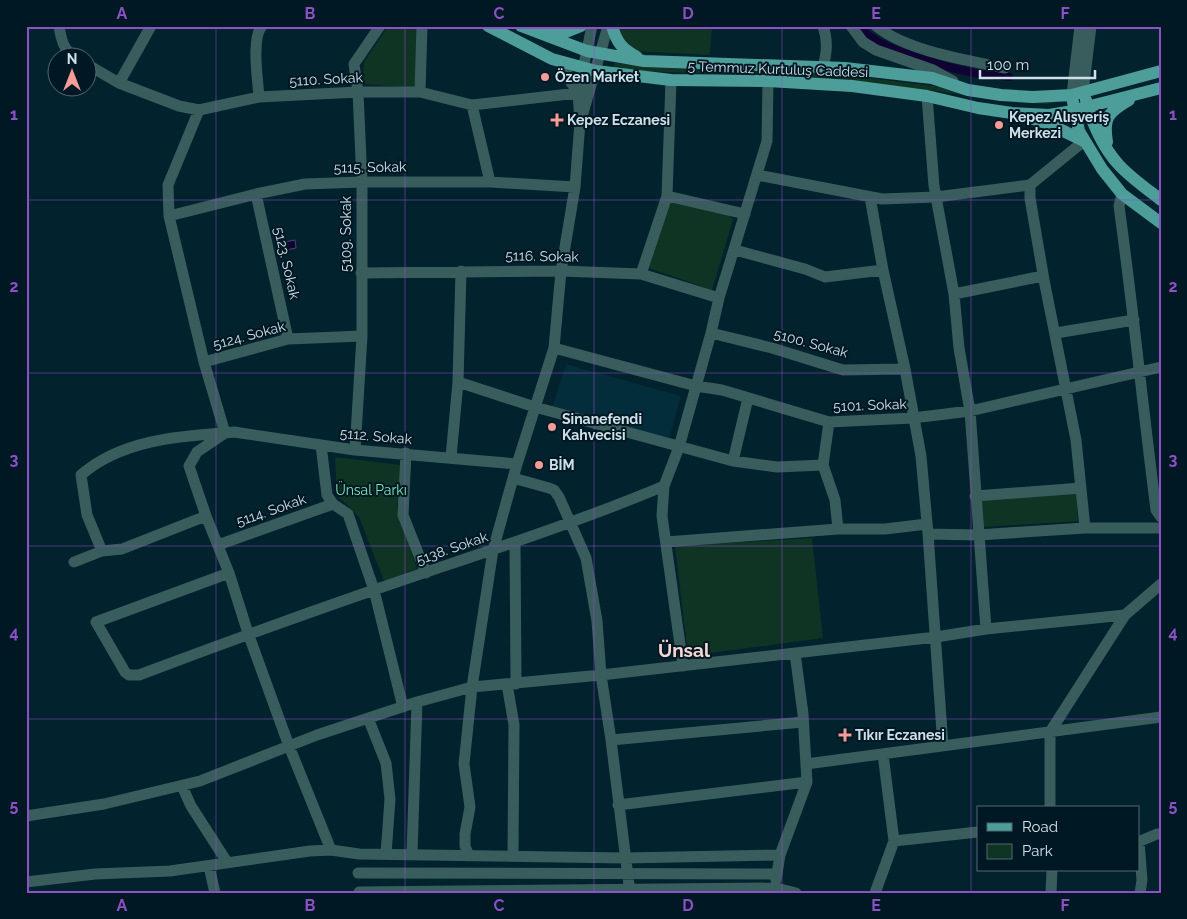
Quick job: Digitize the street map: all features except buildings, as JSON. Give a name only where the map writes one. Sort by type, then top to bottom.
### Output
[{"type":"main road","name":"5 Temmuz Kurtuluş Caddesi","points":[[488,26],[524,45],[563,62],[596,71],[671,80],[768,81],[852,86],[927,96],[978,108],[1012,113],[1049,115],[1161,88]]},
{"type":"main road","name":"5 Temmuz Kurtuluş Caddesi","points":[[522,26],[587,51],[644,61],[845,68],[932,78],[968,90],[1002,95],[1033,97],[1077,93],[1161,71]]},
{"type":"main road","points":[[545,35],[561,34],[581,26]]},
{"type":"main road","points":[[612,26],[622,48],[644,61]]},
{"type":"main road","points":[[1077,93],[1087,107],[1109,152],[1118,164],[1161,200]]},
{"type":"main road","points":[[1077,93],[1074,110],[1079,131],[1102,169],[1122,194],[1161,223]]},
{"type":"main road","points":[[1109,152],[1105,122],[1118,107],[1139,94]]},
{"type":"main road","points":[[1012,113],[1051,125],[1084,141]]},
{"type":"street","points":[[59,26],[65,48]]},
{"type":"street","points":[[119,83],[151,26]]},
{"type":"street","name":"5109. Sokak","points":[[355,450],[362,336],[362,182],[358,92],[354,64],[380,26]]},
{"type":"street","points":[[420,92],[422,26]]},
{"type":"street","points":[[576,94],[592,26]]},
{"type":"street","points":[[580,122],[608,26]]},
{"type":"street","points":[[823,26],[827,52],[823,66]]},
{"type":"street","points":[[851,26],[863,42],[876,50],[933,70],[968,90]]},
{"type":"street","points":[[876,26],[885,33],[925,49],[1005,68]]},
{"type":"street","points":[[1077,93],[1080,26]]},
{"type":"street","points":[[1077,93],[1091,26]]},
{"type":"street","points":[[256,28],[259,97]]},
{"type":"street","points":[[470,856],[465,846],[465,834],[470,807],[464,764],[472,687],[493,550],[516,464],[554,348],[561,271],[575,187],[580,122],[576,94],[563,62]]},
{"type":"street","name":"5110. Sokak","points":[[98,71],[119,83],[179,106],[199,110],[259,97],[358,92],[420,92],[472,104],[576,94]]},
{"type":"street","points":[[640,274],[667,196],[671,80]]},
{"type":"street","points":[[683,666],[662,516],[664,486],[679,447],[711,333],[718,298],[735,250],[767,141],[768,81]]},
{"type":"street","points":[[927,96],[936,197],[954,294],[959,348],[970,411],[986,630]]},
{"type":"street","points":[[472,104],[490,182]]},
{"type":"street","points":[[199,110],[168,185],[170,216],[204,362],[230,433],[197,452],[189,466],[206,516],[229,573],[248,633],[289,746],[331,850]]},
{"type":"street","points":[[757,175],[882,199],[936,197],[1030,185],[1084,141]]},
{"type":"street","name":"5115. Sokak","points":[[170,216],[304,184],[490,182],[575,187]]},
{"type":"street","points":[[1030,185],[1030,198],[1043,276],[1056,333],[1076,440],[1085,528]]},
{"type":"street","name":"5123. Sokak","points":[[256,194],[288,338]]},
{"type":"street","points":[[1122,194],[1119,206],[1134,320],[1138,372],[1156,510],[1161,517]]},
{"type":"street","points":[[667,196],[745,214]]},
{"type":"street","points":[[870,197],[921,456],[943,746]]},
{"type":"street","points":[[735,250],[805,269],[824,277],[883,270]]},
{"type":"street","points":[[451,457],[458,382],[461,271]]},
{"type":"street","name":"5116. Sokak","points":[[361,273],[561,271],[640,274],[718,298]]},
{"type":"street","points":[[954,294],[1043,276]]},
{"type":"street","points":[[1056,333],[1134,320]]},
{"type":"street","name":"5100. Sokak","points":[[711,333],[772,348],[843,370],[905,369]]},
{"type":"street","name":"5124. Sokak","points":[[204,362],[288,338],[362,336]]},
{"type":"street","name":"5101. Sokak","points":[[554,348],[696,386],[722,390],[829,422],[914,418],[970,411],[1161,367]]},
{"type":"street","points":[[458,382],[535,407],[732,461],[777,468],[823,465]]},
{"type":"street","points":[[732,461],[748,398]]},
{"type":"street","points":[[829,422],[823,465],[835,500],[838,528]]},
{"type":"street","name":"5112. Sokak","points":[[102,551],[87,515],[81,474],[94,463],[114,453],[156,441],[198,434],[230,433],[355,450],[516,464]]},
{"type":"street","points":[[321,445],[327,495],[333,504],[348,514],[374,590],[403,707]]},
{"type":"street","points":[[406,454],[403,515],[426,573]]},
{"type":"street","points":[[512,478],[554,490],[586,558],[598,621],[601,676],[611,740],[629,891]]},
{"type":"street","name":"5138. Sokak","points":[[229,573],[96,622],[125,672],[130,675],[139,675],[248,633],[600,512],[664,486]]},
{"type":"street","points":[[975,496],[1081,488]]},
{"type":"street","name":"5114. Sokak","points":[[218,545],[333,504]]},
{"type":"street","points":[[74,562],[102,551],[122,549],[206,516]]},
{"type":"street","points":[[666,542],[838,528],[928,529],[978,535],[1085,528],[1161,528]]},
{"type":"street","points":[[513,856],[514,725],[512,684],[515,542]]},
{"type":"street","points":[[1050,806],[1050,732],[1125,615],[1161,584]]},
{"type":"street","points":[[26,816],[104,804],[200,781],[289,746],[368,718],[472,687],[601,676],[1125,615]]},
{"type":"street","points":[[776,890],[776,874],[780,855],[807,782],[803,722],[795,652]]},
{"type":"street","points":[[412,854],[417,702]]},
{"type":"street","points":[[806,764],[1161,717]]},
{"type":"street","points":[[368,718],[386,763],[390,799],[386,854]]},
{"type":"street","points":[[611,740],[803,722]]},
{"type":"street","points":[[875,893],[894,841],[883,754]]},
{"type":"street","points":[[618,805],[807,782]]},
{"type":"street","points":[[182,786],[191,806],[227,862]]},
{"type":"street","points":[[894,841],[977,832]]},
{"type":"street","points":[[1140,841],[1156,834],[1161,834]]},
{"type":"street","points":[[26,882],[95,874],[170,871],[310,851],[331,850],[359,854],[625,858],[780,855]]},
{"type":"street","points":[[359,854],[359,892],[776,890],[796,893]]},
{"type":"street","points":[[1140,861],[1142,880],[1140,893]]},
{"type":"street","points":[[209,866],[216,893]]},
{"type":"street","points":[[1051,893],[1052,872]]},
{"type":"street","points":[[358,873],[776,874]]},
{"type":"shaded area","points":[[295,240],[296,248],[281,251],[280,243]]},
{"type":"shaded area","points":[[566,364],[681,396],[669,439],[552,408]]},
{"type":"green space","points":[[388,26],[417,26],[417,88],[362,84],[364,62]]},
{"type":"green space","points":[[618,26],[712,26],[710,55],[634,51],[626,45]]},
{"type":"green space","points":[[614,63],[837,74],[1055,101],[1054,103],[1047,104],[1029,103],[865,83],[793,78],[613,71]]},
{"type":"green space","points":[[667,202],[728,214],[733,220],[712,290],[649,268]]},
{"type":"green space","name":"Ünsal Parkı","points":[[335,457],[401,465],[397,509],[417,569],[384,581],[359,517],[337,495]]},
{"type":"green space","points":[[1076,491],[1078,521],[984,527],[982,497]]},
{"type":"green space","points":[[812,538],[823,638],[688,656],[675,546]]},
{"type":"waterway","points":[[860,26],[867,34],[879,42],[912,56],[974,73],[1009,77]]},
{"type":"place","name":"Özen Market","points":[[545,77]]},
{"type":"place","name":"Kepez Eczanesi","points":[[557,120]]},
{"type":"place","name":"Kepez Alışveriş Merkezi","points":[[999,125]]},
{"type":"place","name":"Sinanefendi Kahvecisi","points":[[552,427]]},
{"type":"place","name":"BİM","points":[[539,465]]},
{"type":"place","name":"Tıkır Eczanesi","points":[[845,735]]},
{"type":"district","name":"Ünsal","points":[[684,650]]}]
